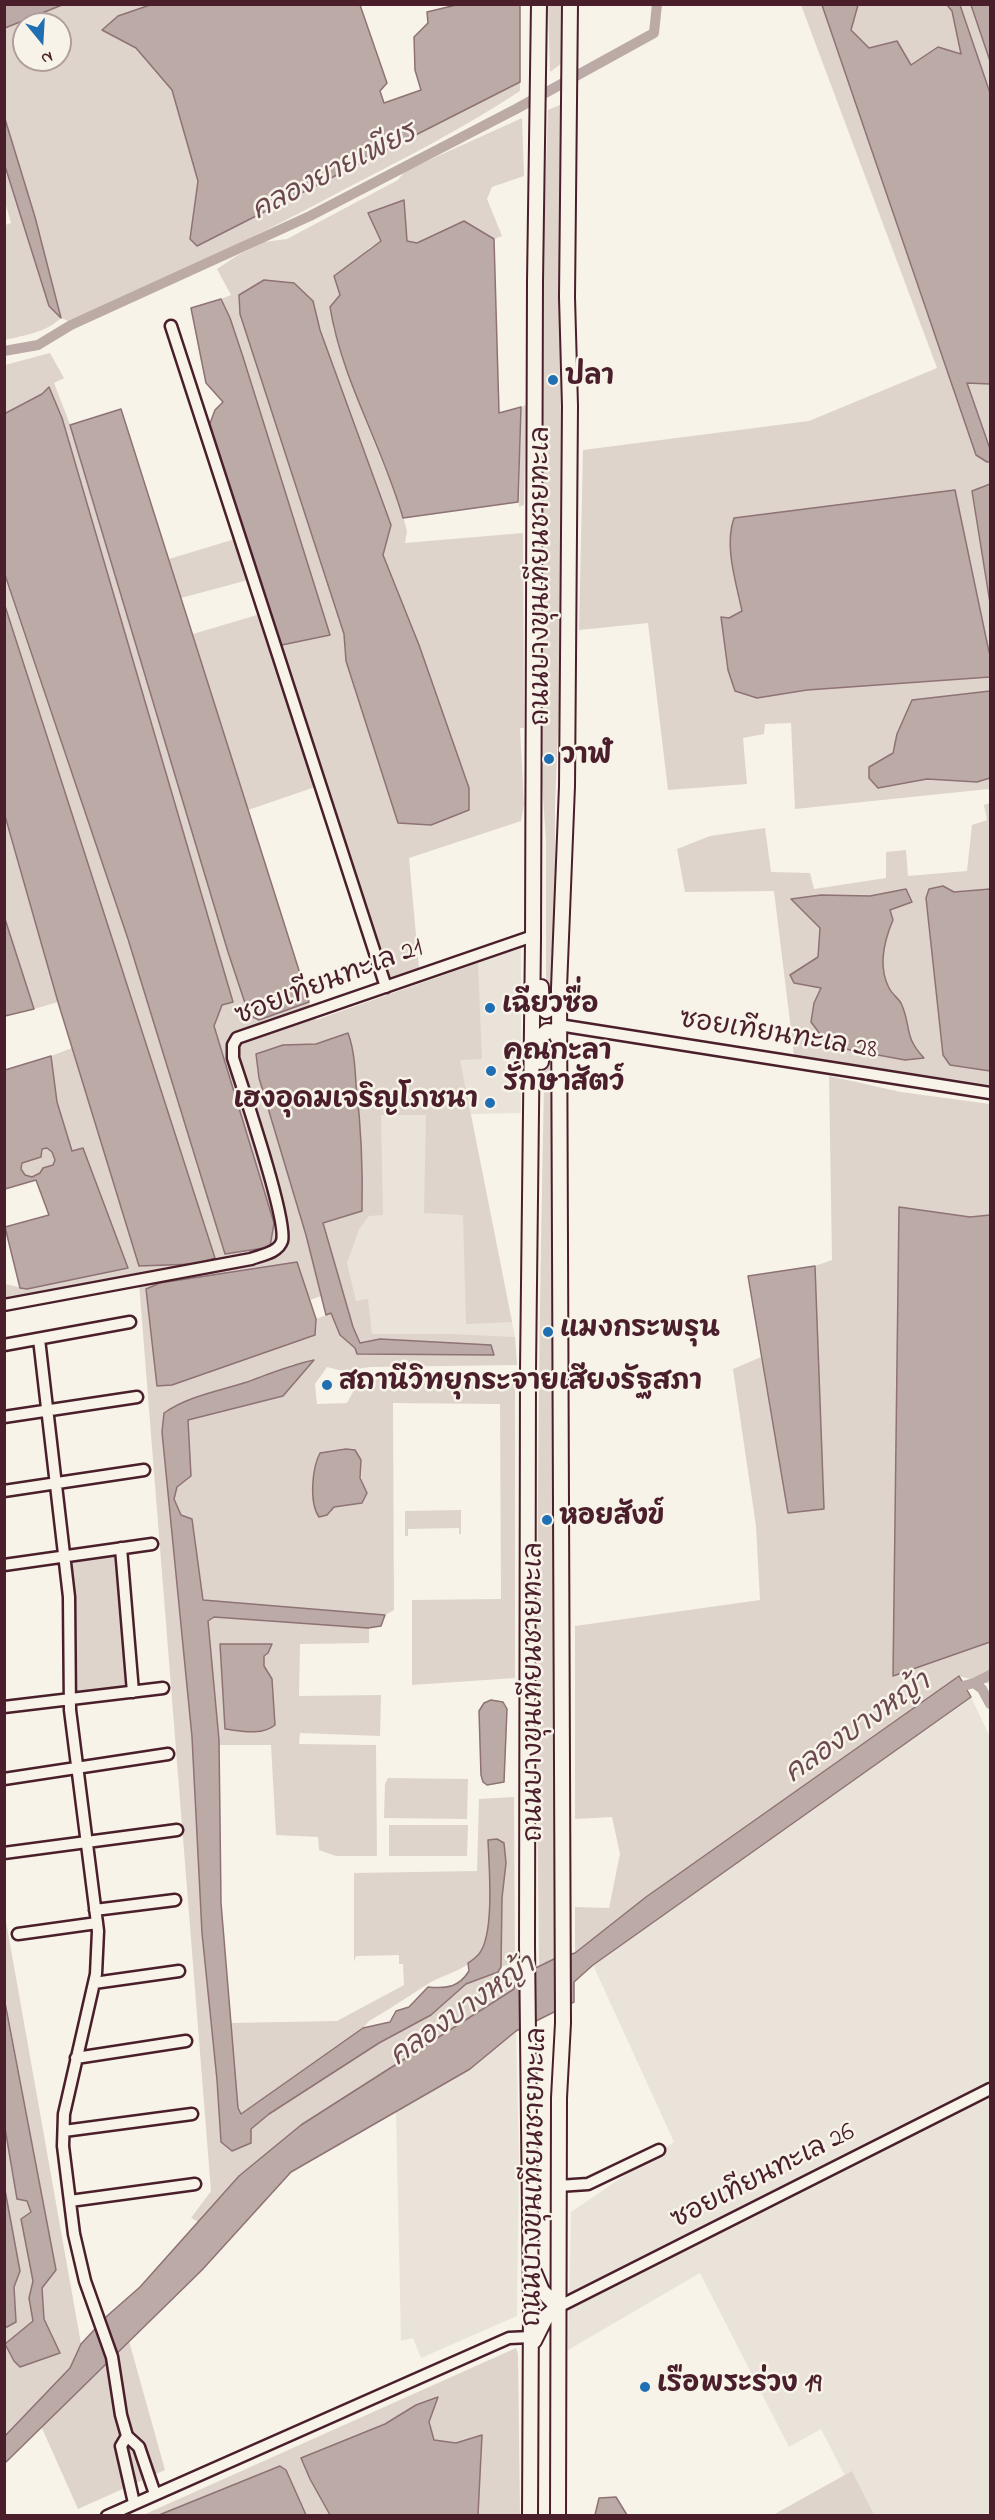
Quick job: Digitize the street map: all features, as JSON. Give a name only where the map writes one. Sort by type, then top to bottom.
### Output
[{"type":"main road","name":"ถนนบางขุนเทียนชายทะเล","points":[[530,2516],[531,2343],[526,1945],[528,1370],[531,1286],[535,304],[539,4]]},
{"type":"main road","name":"ถนนบางขุนเทียนชายทะเล","points":[[558,2516],[558,2186],[563,2023],[559,994],[567,786],[570,406],[567,297],[570,4]]},
{"type":"main road","points":[[534,789],[543,831],[542,1008],[546,1011],[552,1010],[559,994]]},
{"type":"main road","points":[[531,1286],[539,1162],[542,1037],[547,1031],[555,1032],[559,1040]]},
{"type":"main road","points":[[530,2256],[537,2284],[558,2307],[546,2317],[531,2343]]},
{"type":"street","points":[[171,326],[386,987]]},
{"type":"street","name":"ซอยเทียนทะเล 21","points":[[4,1305],[251,1259],[277,1249],[282,1242],[283,1229],[266,1163],[233,1058],[233,1045],[237,1038],[533,936]]},
{"type":"street","name":"ซอยเทียนทะเล 28","points":[[559,1025],[990,1093]]},
{"type":"street","points":[[4,1345],[130,1322]]},
{"type":"street","points":[[39,1339],[69,1597],[70,1699],[97,1923],[94,1983],[64,2114],[63,2146],[74,2234],[85,2281],[112,2357],[121,2415],[127,2436],[139,2447],[154,2494]]},
{"type":"street","points":[[4,1417],[138,1397]]},
{"type":"street","points":[[4,1491],[144,1470]]},
{"type":"street","points":[[4,1564],[152,1544]]},
{"type":"street","points":[[121,1548],[133,1692]]},
{"type":"street","points":[[4,1707],[163,1688]]},
{"type":"street","points":[[4,1779],[168,1754]]},
{"type":"street","points":[[4,1853],[177,1830]]},
{"type":"street","points":[[95,1910],[175,1900]]},
{"type":"street","points":[[18,1934],[97,1923]]},
{"type":"street","points":[[94,1983],[179,1971]]},
{"type":"street","points":[[76,2058],[186,2041]]},
{"type":"street","name":"ซอยเทียนทะเล 26","points":[[558,2307],[990,2089]]},
{"type":"street","points":[[64,2131],[192,2114]]},
{"type":"street","points":[[558,2186],[588,2184],[659,2150]]},
{"type":"street","points":[[70,2201],[195,2184]]},
{"type":"street","points":[[107,2516],[509,2338],[531,2343]]},
{"type":"street","points":[[127,2436],[121,2446],[134,2503]]},
{"type":"shaded area","points":[[62,5],[150,5],[118,16],[103,30],[136,48],[172,90],[198,181],[190,238],[197,246],[520,82],[520,91],[477,118],[277,225],[139,291],[68,321],[61,318],[42,330],[5,340],[5,225],[11,223],[5,202],[4,165],[61,316],[35,217],[5,119],[5,28],[12,25],[12,72],[72,72],[72,12],[45,12]]},
{"type":"shaded area","points":[[548,5],[563,5],[562,63],[550,72]]},
{"type":"shaded area","points":[[801,5],[822,5],[976,455],[990,462],[990,484],[972,492],[990,603],[990,651],[989,653],[954,490],[734,571],[742,611],[729,618],[722,617],[757,698],[807,690],[990,677],[990,691],[912,700],[878,788],[927,779],[977,782],[990,778],[990,792],[989,789],[795,809],[791,723],[765,724],[764,734],[743,738],[747,784],[668,790],[648,623],[579,630],[583,450],[809,421],[937,368]]},
{"type":"shaded area","points":[[858,5],[947,5],[952,11],[961,54],[938,48],[911,65],[869,48],[851,30]]},
{"type":"shaded area","points":[[960,5],[971,5],[990,61],[990,93]]},
{"type":"shaded area","points":[[562,104],[561,659],[555,804],[555,952],[552,1003],[548,1004],[546,1001],[546,840],[542,783],[544,224],[548,110]]},
{"type":"shaded area","points":[[522,118],[524,176],[492,187],[487,199],[502,236],[494,239],[464,222],[417,243],[407,241],[403,200],[381,241],[369,248],[340,295],[333,328],[365,420],[400,506],[407,531],[405,543],[523,533],[524,728],[520,728],[524,804],[521,821],[409,858],[419,968],[388,978],[277,646],[330,635],[230,318],[221,299],[231,295],[217,269],[264,242],[287,239],[398,180],[405,171]],"holes":[[[313,301],[320,330],[391,525],[383,555],[419,645],[366,720],[346,661],[344,634],[240,314]]]},
{"type":"shaded area","points":[[50,353],[64,378],[54,383],[73,432],[249,1015],[259,1020],[309,1002],[316,1020],[478,963],[482,1059],[460,1060],[512,1322],[466,1324],[463,1215],[424,1213],[426,1115],[381,1115],[383,1215],[369,1216],[359,1229],[347,1263],[356,1301],[368,1299],[372,1334],[515,1337],[517,1365],[370,1367],[343,1371],[327,1367],[315,1384],[317,1404],[347,1403],[353,1392],[355,1378],[361,1374],[368,1377],[515,1376],[515,1678],[412,1685],[412,1600],[501,1599],[500,1404],[393,1403],[394,1610],[385,1615],[203,1600],[192,1519],[181,1515],[174,1499],[177,1487],[191,1476],[188,1420],[218,1412],[294,1364],[247,1382],[162,1432],[192,1737],[202,1933],[221,2142],[251,2129],[269,2114],[379,2043],[431,2015],[466,1984],[498,1972],[515,1978],[514,1989],[301,2125],[239,2176],[199,2222],[191,2218],[211,2191],[139,1283],[5,1309],[5,1284],[27,1289],[83,1148],[72,1152],[57,1102],[51,1056],[72,1048],[139,1266],[196,1264],[215,1257],[5,606],[4,575],[128,939],[225,1254],[274,1223],[214,1026],[222,1005],[233,1001],[49,388],[5,414],[5,365]],"holes":[[[348,1033],[354,1058],[359,1116],[362,1211],[323,1222],[353,1327],[360,1343],[380,1339],[491,1345],[494,1354],[357,1354],[355,1348],[340,1335],[331,1313],[316,1319],[315,1335],[172,1385],[297,1262],[310,1300],[321,1296],[306,1235],[283,1045],[316,1044]],[[361,1460],[362,1503],[316,1512],[313,1486]]]},
{"type":"shaded area","points":[[966,382],[990,384],[990,449],[989,449]]},
{"type":"shaded area","points":[[526,405],[524,505],[519,507],[521,407]]},
{"type":"shaded area","points":[[235,539],[248,580],[181,598],[169,559]]},
{"type":"shaded area","points":[[257,615],[315,787],[248,810],[193,634]]},
{"type":"shaded area","points":[[990,803],[990,889],[954,892],[950,1065],[990,1071],[990,1085],[794,1055],[774,891],[685,892],[677,849],[710,836],[765,828],[771,872],[810,873],[814,889],[886,878],[886,852],[906,850],[908,876],[967,871],[972,825],[987,820],[984,805]],"holes":[[[906,889],[890,910],[893,920],[887,936],[883,962],[886,980],[890,990],[901,1003],[910,1036],[924,1058],[814,1003],[822,988],[794,983],[801,969],[819,957],[820,928],[792,899],[870,896]]]},
{"type":"shaded area","points":[[4,816],[58,1002],[34,1009],[5,919]]},
{"type":"shaded area","points":[[521,948],[521,1113],[471,1114],[515,1337],[357,1337],[323,1222],[352,1044],[444,975]]},
{"type":"shaded area","points":[[552,1037],[554,1044],[556,1453],[554,1959],[539,1965],[537,1618],[541,1271],[545,1039]]},
{"type":"shaded area","points":[[829,1076],[901,1092],[990,1104],[990,1215],[970,1217],[899,1207],[893,1675],[990,1642],[990,1684],[959,1676],[646,1897],[575,1953],[575,1907],[609,1908],[620,1854],[612,1817],[575,1819],[575,1626],[760,1600],[756,1526],[733,1369],[761,1357],[788,1512],[824,1509],[815,1266],[832,1260]]},
{"type":"shaded area","points":[[47,1148],[52,1152],[55,1160],[53,1165],[43,1168],[40,1173],[32,1177],[25,1175],[21,1169],[22,1163]]},
{"type":"shaded area","points":[[461,1510],[461,1534],[459,1534],[459,1528],[408,1529],[408,1536],[405,1536],[405,1511]]},
{"type":"shaded area","points":[[118,1554],[129,1689],[74,1694],[76,1626],[72,1559]]},
{"type":"shaded area","points":[[214,1617],[369,1628],[369,1643],[300,1644],[299,1696],[381,1695],[380,1736],[300,1733],[299,1744],[376,1745],[377,1856],[336,1856],[319,1850],[318,1837],[276,1835],[271,1745],[219,1745],[208,1621]]},
{"type":"shaded area","points":[[971,1697],[990,1737],[990,2515],[865,2515],[821,2429],[789,2447],[700,2273],[568,2350],[571,2212],[674,2142],[593,1965]]},
{"type":"shaded area","points":[[388,1778],[468,1779],[467,1819],[384,1818],[385,1784]]},
{"type":"shaded area","points":[[514,1797],[515,1962],[501,1967],[502,1898],[506,1863],[488,1841],[489,1924],[486,1938],[477,1956],[466,1965],[431,1982],[369,2021],[363,2028],[241,2114],[238,2108],[230,2023],[337,2021],[404,1985],[403,1964],[399,1964],[399,1955],[356,1956],[354,1962],[354,1873],[477,1871],[479,1799]]},
{"type":"shaded area","points":[[389,1825],[468,1825],[467,1856],[389,1856]]},
{"type":"shaded area","points":[[4,1910],[81,2344],[70,2368],[5,2437],[5,2328],[16,2321],[14,2287],[20,2271],[5,2190],[5,2128],[17,2199],[27,2201],[31,2212],[30,2259],[33,2281],[29,2298],[33,2321],[21,2332],[38,2360],[60,2353],[44,2319],[42,2288],[56,2270],[5,1997]]},
{"type":"shaded area","points":[[516,2031],[519,2157],[517,2316],[421,2358],[413,2338],[401,2341],[396,2111],[470,2069]]},
{"type":"shaded area","points":[[129,2341],[165,2470],[78,2509],[41,2426]]},
{"type":"shaded area","points":[[516,2348],[518,2354],[520,2515],[478,2515],[482,2435],[456,2443],[434,2440],[429,2422],[438,2398],[403,2413],[387,2423],[310,2479],[330,2515],[306,2515],[286,2470],[280,2466],[159,2515],[141,2516]]},
{"type":"shaded area","points":[[852,2471],[874,2515],[773,2515]]},
{"type":"water","points":[[5,4],[62,4],[45,12],[12,12],[12,25],[5,28]]},
{"type":"water","points":[[150,5],[360,5],[387,83],[380,91],[384,103],[421,90],[415,70],[414,37],[428,23],[427,12],[456,5],[520,5],[520,82],[197,246],[190,239],[198,181],[172,90],[136,48],[102,30],[118,16]]},
{"type":"water","points":[[822,5],[858,5],[851,30],[869,48],[897,41],[911,65],[938,47],[961,54],[952,11],[947,5],[960,5],[990,93],[990,384],[967,383],[990,449],[990,462],[976,455]]},
{"type":"water","points":[[971,5],[989,5],[990,7],[990,61]]},
{"type":"water","points":[[5,119],[35,217],[61,318],[49,306],[5,166]]},
{"type":"water","points":[[404,200],[407,241],[417,243],[464,221],[494,239],[499,413],[521,407],[518,502],[403,518],[385,465],[353,388],[330,307],[340,295],[334,276],[381,241],[368,213]]},
{"type":"water","points":[[264,280],[294,283],[313,301],[320,330],[391,525],[383,555],[419,645],[469,788],[469,810],[431,825],[398,823],[346,661],[344,634],[240,314],[239,295]]},
{"type":"water","points":[[221,299],[243,357],[330,635],[277,646],[209,426],[215,410],[223,402],[206,383],[191,308]]},
{"type":"water","points":[[49,387],[62,418],[233,1002],[222,1005],[214,1026],[274,1223],[270,1247],[225,1254],[128,939],[5,575],[4,414],[42,394]]},
{"type":"water","points":[[121,409],[309,1002],[259,1020],[249,1015],[228,952],[70,425]]},
{"type":"water","points":[[990,484],[990,603],[972,491]]},
{"type":"water","points":[[955,490],[990,651],[990,677],[807,690],[757,698],[735,691],[728,670],[721,617],[729,618],[742,611],[731,552],[730,540],[734,518]]},
{"type":"water","points":[[5,606],[215,1258],[196,1264],[139,1266],[58,1002],[5,816]]},
{"type":"water","points":[[990,691],[990,778],[977,782],[927,779],[878,788],[869,778],[869,767],[893,753],[897,734],[912,700]]},
{"type":"water","points":[[943,886],[954,892],[990,889],[990,1071],[950,1065],[943,1055],[926,898],[929,889]]},
{"type":"water","points":[[906,889],[912,902],[890,910],[893,920],[885,945],[883,963],[886,980],[889,988],[901,1003],[913,1044],[924,1058],[905,1060],[829,1046],[811,1022],[814,1003],[821,988],[794,983],[790,975],[818,957],[820,928],[791,899],[821,895],[870,896]]},
{"type":"water","points":[[5,919],[34,1009],[4,1016]]},
{"type":"water","points":[[348,1033],[354,1058],[359,1116],[362,1211],[323,1223],[353,1327],[360,1343],[380,1339],[491,1345],[494,1355],[357,1354],[355,1348],[340,1335],[331,1313],[326,1315],[306,1235],[259,1078],[256,1054],[283,1045],[316,1044]]},
{"type":"water","points":[[51,1056],[57,1102],[72,1151],[83,1148],[128,1268],[27,1289],[20,1288],[5,1227],[49,1215],[36,1180],[5,1189],[5,1070]],"holes":[[[47,1148],[52,1152],[55,1160],[53,1165],[43,1168],[40,1173],[32,1177],[25,1175],[21,1169],[22,1163],[41,1157],[42,1149]]]},
{"type":"water","points":[[899,1207],[970,1217],[990,1215],[990,1642],[893,1676]]},
{"type":"water","points":[[297,1262],[316,1319],[315,1335],[172,1385],[157,1386],[146,1289],[160,1283]]},
{"type":"water","points":[[815,1266],[824,1509],[788,1513],[748,1276]]},
{"type":"water","points":[[314,1360],[283,1396],[188,1420],[191,1476],[177,1487],[174,1499],[181,1515],[192,1519],[203,1600],[385,1615],[381,1626],[368,1628],[214,1617],[208,1621],[219,1740],[221,1903],[238,2108],[241,2114],[363,2028],[390,2022],[396,2011],[409,2007],[428,1987],[452,1986],[461,1981],[469,1971],[468,1963],[479,1954],[484,1944],[490,1899],[488,1840],[497,1839],[504,1843],[506,1863],[502,1898],[501,1967],[498,1972],[466,1984],[431,2015],[379,2043],[269,2114],[251,2129],[251,2143],[232,2151],[221,2142],[202,1933],[192,1737],[162,1432],[164,1413],[183,1402]]},
{"type":"water","points":[[355,1450],[361,1460],[360,1478],[367,1493],[362,1503],[334,1507],[327,1515],[319,1517],[313,1495],[317,1459],[320,1453]]},
{"type":"water","points":[[220,1644],[272,1644],[264,1656],[264,1666],[272,1679],[275,1725],[264,1731],[225,1729]]},
{"type":"water","points":[[959,1676],[971,1697],[593,1965],[574,1982],[574,2002],[516,2031],[470,2069],[291,2172],[202,2270],[5,2463],[4,2437],[70,2368],[81,2344],[107,2316],[140,2287],[239,2176],[301,2125],[514,1989],[515,1978],[554,1959],[575,1953],[646,1897]]},
{"type":"water","points":[[491,1700],[503,1702],[507,1709],[504,1782],[487,1785],[483,1782],[481,1775],[479,1711],[484,1703]]},
{"type":"water","points":[[4,1997],[56,2270],[42,2288],[44,2319],[60,2353],[20,2367],[5,2344],[33,2321],[29,2298],[33,2281],[21,2219],[31,2212],[27,2201],[17,2199],[5,2128]]},
{"type":"water","points":[[5,2190],[20,2271],[14,2287],[16,2322],[5,2328]]},
{"type":"water","points":[[438,2397],[429,2422],[434,2440],[456,2443],[482,2435],[478,2515],[330,2515],[301,2458],[385,2424],[416,2405]]},
{"type":"water","points":[[280,2466],[286,2470],[306,2515],[159,2515]]},
{"type":"water","points":[[616,2497],[627,2515],[595,2515],[599,2498]]},
{"type":"waterway","name":"คลองยายเพียร","points":[[4,351],[38,345],[71,325],[310,216],[516,109],[654,33],[657,4]]},
{"type":"waterway","points":[[974,1683],[990,1675]]},
{"type":"waterway","name":"คลองบางหญ้า","points":[[954,1692],[974,1683],[982,1689],[990,1704]]},
{"type":"place","name":"ปลา","points":[[553,380]]},
{"type":"place","name":"วาฬ","points":[[549,759]]},
{"type":"place","name":"เฉียวซื่อ","points":[[490,1008]]},
{"type":"place","name":"คุณกะลา รักษาสัตว์","points":[[491,1071]]},
{"type":"place","name":"เฮงอุดมเจริญโภชนา","points":[[490,1103]]},
{"type":"place","name":"แมงกระพรุน","points":[[548,1332]]},
{"type":"place","name":"สถานีวิทยุกระจายเสียงรัฐสภา","points":[[327,1385]]},
{"type":"place","name":"หอยสังข์","points":[[547,1520]]},
{"type":"place","name":"เรือพระร่วง 19","points":[[645,2387]]}]
